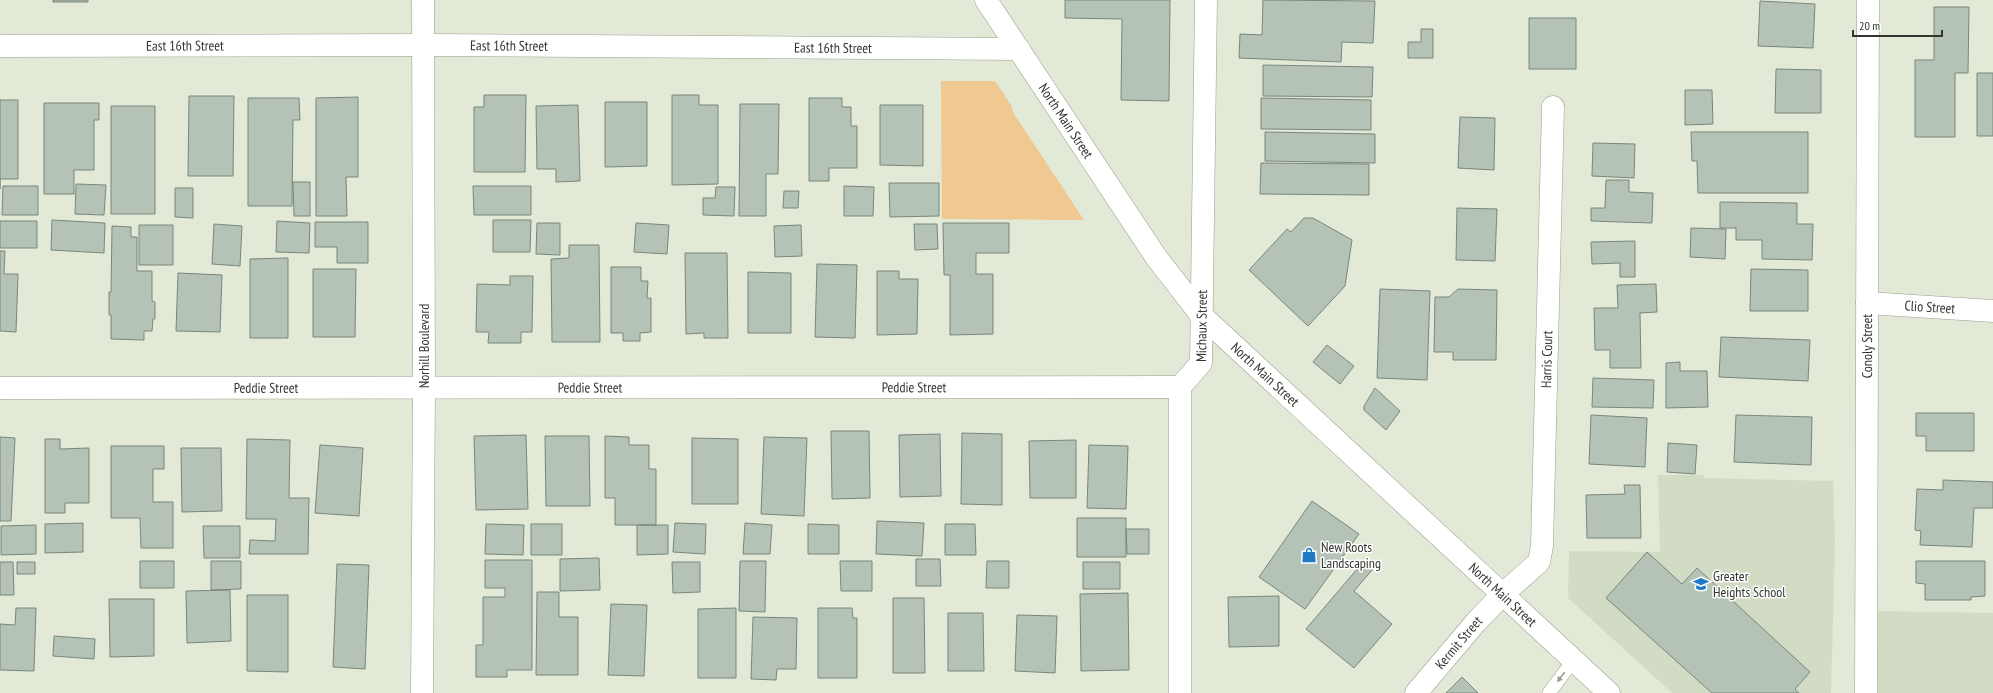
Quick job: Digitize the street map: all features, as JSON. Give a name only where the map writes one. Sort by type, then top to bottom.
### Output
[{"type":"street","name":"Norhill Boulevard","points":[[422,693],[424,388],[423,0]]},
{"type":"street","name":"North Main Street","points":[[986,0],[1156,257],[1201,315],[1609,693]]},
{"type":"street","name":"Michaux Street","points":[[1180,387],[1201,363],[1206,0]]},
{"type":"street","name":"Conoly Street","points":[[1866,693],[1868,0]]},
{"type":"street","name":"East 16th Street","points":[[0,46],[423,45],[1018,49]]},
{"type":"street","name":"Harris Court","points":[[1503,594],[1539,562],[1542,546],[1553,107]]},
{"type":"street","name":"Clio Street","points":[[1867,303],[1993,311]]},
{"type":"street","name":"Peddie Street","points":[[0,388],[1180,387]]},
{"type":"street","points":[[1180,387],[1180,693]]},
{"type":"street","name":"Kermit Street","points":[[1416,693],[1473,626],[1503,594]]},
{"type":"lane","points":[[1549,693],[1573,661]]},
{"type":"shaded area","points":[[941,81],[995,81],[1011,105],[1014,114],[1084,220],[942,219]]},
{"type":"shaded area","name":"Greater Heights School","points":[[1658,475],[1704,475],[1704,478],[1833,481],[1835,543],[1831,693],[1672,693],[1568,598],[1569,551],[1660,552]]},
{"type":"shaded area","points":[[1878,611],[1993,613],[1993,693],[1878,693]]},
{"type":"building","points":[[53,0],[88,0],[88,2],[53,2]]},
{"type":"building","points":[[1065,0],[1170,0],[1169,101],[1121,100],[1122,19],[1065,18]]},
{"type":"building","points":[[1263,0],[1375,1],[1373,43],[1342,42],[1341,62],[1239,58],[1240,34],[1262,35]]},
{"type":"building","points":[[1760,1],[1815,4],[1813,48],[1758,46]]},
{"type":"building","points":[[1934,7],[1969,7],[1968,73],[1955,73],[1955,137],[1915,137],[1915,60],[1934,60]]},
{"type":"building","points":[[1529,18],[1576,18],[1576,69],[1529,69]]},
{"type":"building","points":[[1421,29],[1433,29],[1433,58],[1408,58],[1408,42],[1421,42]]},
{"type":"building","points":[[1263,65],[1373,67],[1372,97],[1263,96]]},
{"type":"building","points":[[1776,69],[1821,70],[1821,113],[1775,113]]},
{"type":"building","points":[[1977,73],[1993,73],[1993,136],[1977,136]]},
{"type":"building","points":[[1685,90],[1712,90],[1713,124],[1685,125]]},
{"type":"building","points":[[484,95],[526,95],[525,172],[474,172],[474,107],[484,107]]},
{"type":"building","points":[[672,95],[699,95],[699,105],[718,105],[718,184],[672,185]]},
{"type":"building","points":[[189,96],[234,96],[233,176],[188,176]]},
{"type":"building","points":[[358,97],[358,177],[346,177],[347,216],[316,216],[316,98]]},
{"type":"building","points":[[248,98],[299,98],[300,120],[293,120],[292,206],[248,206]]},
{"type":"building","points":[[809,98],[842,98],[842,107],[851,107],[851,126],[857,126],[857,168],[829,168],[829,181],[809,181]]},
{"type":"building","points":[[1261,98],[1371,100],[1371,130],[1261,129]]},
{"type":"building","points":[[0,100],[18,100],[18,179],[0,179]]},
{"type":"building","points":[[605,102],[647,102],[647,166],[605,167]]},
{"type":"building","points":[[44,103],[99,103],[99,120],[94,120],[94,170],[74,170],[74,194],[44,194]]},
{"type":"building","points":[[740,104],[779,104],[778,174],[766,174],[766,216],[739,216]]},
{"type":"building","points":[[578,105],[580,181],[556,182],[556,169],[537,169],[536,106]]},
{"type":"building","points":[[880,105],[923,105],[923,166],[880,165]]},
{"type":"building","points":[[111,106],[155,106],[155,214],[111,214]]},
{"type":"building","points":[[1460,117],[1495,118],[1494,170],[1458,168]]},
{"type":"building","points":[[1265,132],[1375,134],[1375,163],[1265,161]]},
{"type":"building","points":[[1691,132],[1808,132],[1808,193],[1698,193],[1697,161],[1692,161]]},
{"type":"building","points":[[1593,143],[1635,144],[1634,178],[1592,176]]},
{"type":"building","points":[[1261,163],[1369,164],[1369,195],[1260,194]]},
{"type":"building","points":[[1606,180],[1629,180],[1629,192],[1653,193],[1652,223],[1591,221],[1591,208],[1605,208]]},
{"type":"building","points":[[293,182],[310,182],[310,216],[294,216]]},
{"type":"building","points":[[889,183],[939,183],[939,216],[890,217]]},
{"type":"building","points":[[76,184],[106,185],[104,215],[75,214]]},
{"type":"building","points":[[3,186],[38,186],[38,215],[2,215]]},
{"type":"building","points":[[473,186],[531,186],[531,215],[474,215]]},
{"type":"building","points":[[844,186],[874,187],[873,216],[844,216]]},
{"type":"building","points":[[716,187],[735,187],[734,216],[703,215],[703,198],[715,198]]},
{"type":"building","points":[[175,188],[193,188],[193,218],[175,217]]},
{"type":"building","points":[[784,191],[799,191],[798,208],[783,208]]},
{"type":"building","points":[[1720,202],[1797,203],[1797,224],[1813,224],[1812,260],[1762,259],[1762,240],[1736,240],[1736,228],[1720,228]]},
{"type":"building","points":[[1457,208],[1497,209],[1495,261],[1456,260]]},
{"type":"building","points":[[1304,218],[1313,218],[1352,240],[1345,286],[1308,326],[1249,270],[1287,229],[1291,232]]},
{"type":"building","points":[[52,220],[105,223],[104,253],[51,250]]},
{"type":"building","points":[[493,220],[531,220],[530,252],[493,252]]},
{"type":"building","points":[[0,221],[37,221],[37,248],[0,248]]},
{"type":"building","points":[[277,221],[310,223],[309,253],[276,252]]},
{"type":"building","points":[[315,222],[368,222],[368,263],[337,263],[337,247],[315,247]]},
{"type":"building","points":[[537,223],[560,223],[560,255],[536,254]]},
{"type":"building","points":[[636,223],[669,225],[667,254],[634,252]]},
{"type":"building","points":[[943,223],[1009,223],[1009,253],[976,253],[976,274],[993,274],[993,334],[950,335],[950,275],[944,275]]},
{"type":"building","points":[[214,224],[242,226],[240,266],[212,264]]},
{"type":"building","points":[[914,224],[937,224],[938,249],[915,250]]},
{"type":"building","points":[[139,225],[173,225],[173,265],[139,265]]},
{"type":"building","points":[[801,225],[802,256],[775,257],[774,226]]},
{"type":"building","points":[[112,226],[131,227],[131,237],[137,237],[137,271],[152,271],[152,301],[155,302],[155,319],[153,319],[152,331],[144,331],[144,340],[111,339],[109,292],[111,292]]},
{"type":"building","points":[[1691,228],[1726,229],[1725,259],[1690,257]]},
{"type":"building","points":[[1635,241],[1635,277],[1620,277],[1620,263],[1592,264],[1591,242]]},
{"type":"building","points":[[569,245],[599,245],[600,342],[552,342],[551,259],[569,258]]},
{"type":"building","points":[[0,251],[5,251],[4,274],[18,274],[16,332],[0,331]]},
{"type":"building","points":[[685,253],[727,253],[728,338],[704,338],[704,333],[686,334]]},
{"type":"building","points":[[288,258],[288,338],[250,338],[250,259]]},
{"type":"building","points":[[817,264],[857,265],[855,338],[815,337]]},
{"type":"building","points":[[611,267],[641,267],[641,281],[648,281],[647,298],[651,298],[651,332],[640,333],[640,341],[623,341],[623,333],[611,333]]},
{"type":"building","points":[[313,269],[356,269],[355,337],[313,337]]},
{"type":"building","points":[[1751,269],[1808,270],[1808,311],[1750,311]]},
{"type":"building","points":[[877,271],[899,271],[899,279],[918,279],[917,334],[877,335]]},
{"type":"building","points":[[748,272],[791,273],[791,333],[748,333]]},
{"type":"building","points":[[178,273],[222,275],[220,332],[176,331]]},
{"type":"building","points":[[510,276],[533,276],[532,332],[521,332],[521,343],[488,343],[489,332],[476,332],[477,284],[510,285]]},
{"type":"building","points":[[1656,284],[1657,312],[1640,313],[1641,368],[1610,368],[1610,350],[1595,350],[1594,308],[1618,308],[1617,285]]},
{"type":"building","points":[[1380,289],[1430,291],[1427,380],[1377,378]]},
{"type":"building","points":[[1458,289],[1497,290],[1496,360],[1453,360],[1453,352],[1434,352],[1435,297],[1449,297]]},
{"type":"building","points":[[1721,337],[1810,340],[1808,381],[1719,377]]},
{"type":"building","points":[[1327,345],[1354,366],[1340,384],[1313,362]]},
{"type":"building","points":[[1680,362],[1680,371],[1707,371],[1708,407],[1666,408],[1666,363]]},
{"type":"building","points":[[1593,378],[1654,380],[1653,408],[1592,407]]},
{"type":"building","points":[[1375,388],[1400,411],[1386,430],[1364,410],[1364,406]]},
{"type":"building","points":[[1916,413],[1974,413],[1974,451],[1926,451],[1926,436],[1916,436]]},
{"type":"building","points":[[1591,415],[1647,418],[1645,467],[1589,464]]},
{"type":"building","points":[[1736,415],[1812,417],[1811,465],[1734,462]]},
{"type":"building","points":[[831,431],[869,431],[870,498],[832,499]]},
{"type":"building","points":[[962,433],[1002,434],[1002,505],[961,504]]},
{"type":"building","points":[[940,434],[941,496],[900,497],[899,435]]},
{"type":"building","points":[[526,435],[528,509],[476,510],[474,436]]},
{"type":"building","points":[[545,436],[589,436],[590,506],[546,506]]},
{"type":"building","points":[[605,436],[629,437],[629,445],[649,445],[649,469],[656,469],[656,525],[615,525],[615,498],[605,498]]},
{"type":"building","points":[[0,437],[15,438],[11,521],[0,521]]},
{"type":"building","points":[[764,437],[807,438],[804,516],[761,514]]},
{"type":"building","points":[[692,438],[738,439],[738,504],[692,504]]},
{"type":"building","points":[[45,439],[60,439],[60,449],[89,448],[89,503],[65,503],[65,513],[45,513]]},
{"type":"building","points":[[247,439],[290,440],[289,498],[309,498],[308,554],[249,554],[250,540],[275,541],[276,519],[246,519]]},
{"type":"building","points":[[1076,440],[1076,498],[1030,498],[1029,441]]},
{"type":"building","points":[[1668,443],[1697,445],[1695,474],[1667,472]]},
{"type":"building","points":[[320,445],[363,448],[359,516],[315,513]]},
{"type":"building","points":[[1089,445],[1128,446],[1126,509],[1087,508]]},
{"type":"building","points":[[111,446],[164,446],[164,469],[153,469],[153,502],[173,502],[173,548],[141,548],[140,518],[111,518]]},
{"type":"building","points":[[181,448],[221,448],[222,511],[182,512]]},
{"type":"building","points":[[1943,480],[1993,482],[1993,508],[1974,508],[1972,547],[1920,545],[1921,531],[1915,530],[1917,489],[1943,490]]},
{"type":"building","points":[[1624,485],[1640,485],[1641,538],[1587,538],[1586,495],[1625,494]]},
{"type":"building","name":"New Roots Landscaping","points":[[1312,501],[1359,534],[1305,609],[1259,577]]},
{"type":"building","points":[[1077,518],[1126,518],[1126,557],[1077,557]]},
{"type":"building","points":[[877,521],[924,523],[922,556],[876,554]]},
{"type":"building","points":[[83,523],[83,552],[45,553],[45,524]]},
{"type":"building","points":[[675,523],[706,524],[705,554],[673,552]]},
{"type":"building","points":[[745,523],[772,525],[770,554],[743,554]]},
{"type":"building","points":[[486,524],[524,525],[523,555],[485,554]]},
{"type":"building","points":[[531,524],[562,524],[562,555],[531,555]]},
{"type":"building","points":[[808,524],[839,525],[839,554],[808,554]]},
{"type":"building","points":[[945,524],[975,524],[976,555],[945,555]]},
{"type":"building","points":[[36,525],[36,554],[1,555],[1,526]]},
{"type":"building","points":[[637,525],[668,525],[668,554],[637,555]]},
{"type":"building","points":[[203,526],[240,526],[240,558],[204,558]]},
{"type":"building","points":[[1126,529],[1149,529],[1149,554],[1127,554]]},
{"type":"building","points":[[1647,552],[1682,584],[1697,568],[1810,672],[1795,689],[1799,693],[1712,693],[1606,598]]},
{"type":"building","points":[[599,558],[600,590],[560,591],[560,559]]},
{"type":"building","points":[[916,559],[940,559],[941,586],[916,586]]},
{"type":"building","points":[[485,560],[532,560],[532,670],[507,670],[507,677],[476,677],[476,645],[483,645],[483,597],[505,597],[505,588],[485,588]]},
{"type":"building","points":[[140,561],[174,561],[174,588],[140,588]]},
{"type":"building","points":[[211,561],[241,561],[241,589],[211,590]]},
{"type":"building","points":[[740,561],[766,561],[765,612],[739,611]]},
{"type":"building","points":[[840,561],[872,561],[872,591],[841,591]]},
{"type":"building","points":[[987,561],[1009,561],[1009,588],[986,588]]},
{"type":"building","points":[[1364,561],[1373,569],[1354,591],[1392,624],[1354,668],[1306,629]]},
{"type":"building","points":[[1916,561],[1985,561],[1985,596],[1971,597],[1971,600],[1925,600],[1925,584],[1916,583]]},
{"type":"building","points":[[0,562],[13,562],[14,595],[0,595]]},
{"type":"building","points":[[17,562],[35,562],[35,574],[17,574]]},
{"type":"building","points":[[672,562],[700,562],[700,592],[673,593]]},
{"type":"building","points":[[1083,562],[1120,562],[1120,589],[1083,589]]},
{"type":"building","points":[[337,564],[369,565],[365,669],[333,667]]},
{"type":"building","points":[[230,590],[231,641],[187,643],[186,591]]},
{"type":"building","points":[[537,592],[559,592],[559,617],[578,617],[578,675],[536,675]]},
{"type":"building","points":[[1128,593],[1129,670],[1081,671],[1080,594]]},
{"type":"building","points":[[247,595],[288,595],[288,672],[247,671]]},
{"type":"building","points":[[1279,596],[1279,646],[1229,647],[1228,597]]},
{"type":"building","points":[[893,598],[924,598],[925,673],[893,673]]},
{"type":"building","points":[[109,599],[154,599],[154,656],[110,657]]},
{"type":"building","points":[[611,604],[647,605],[644,676],[608,675]]},
{"type":"building","points":[[16,608],[36,608],[34,671],[0,670],[0,624],[15,625]]},
{"type":"building","points":[[736,608],[736,678],[698,678],[698,609]]},
{"type":"building","points":[[818,608],[852,608],[853,618],[857,618],[857,678],[818,678]]},
{"type":"building","points":[[948,613],[983,613],[984,671],[948,671]]},
{"type":"building","points":[[1017,615],[1057,616],[1055,673],[1015,671]]},
{"type":"building","points":[[753,617],[797,618],[796,669],[777,669],[776,680],[751,679]]},
{"type":"building","points":[[54,636],[95,639],[94,659],[53,656]]},
{"type":"building","points":[[1462,677],[1478,693],[1446,693]]},
{"type":"place","name":"New Roots Landscaping","points":[[1309,555]]},
{"type":"place","name":"Greater Heights School","points":[[1701,584]]}]
